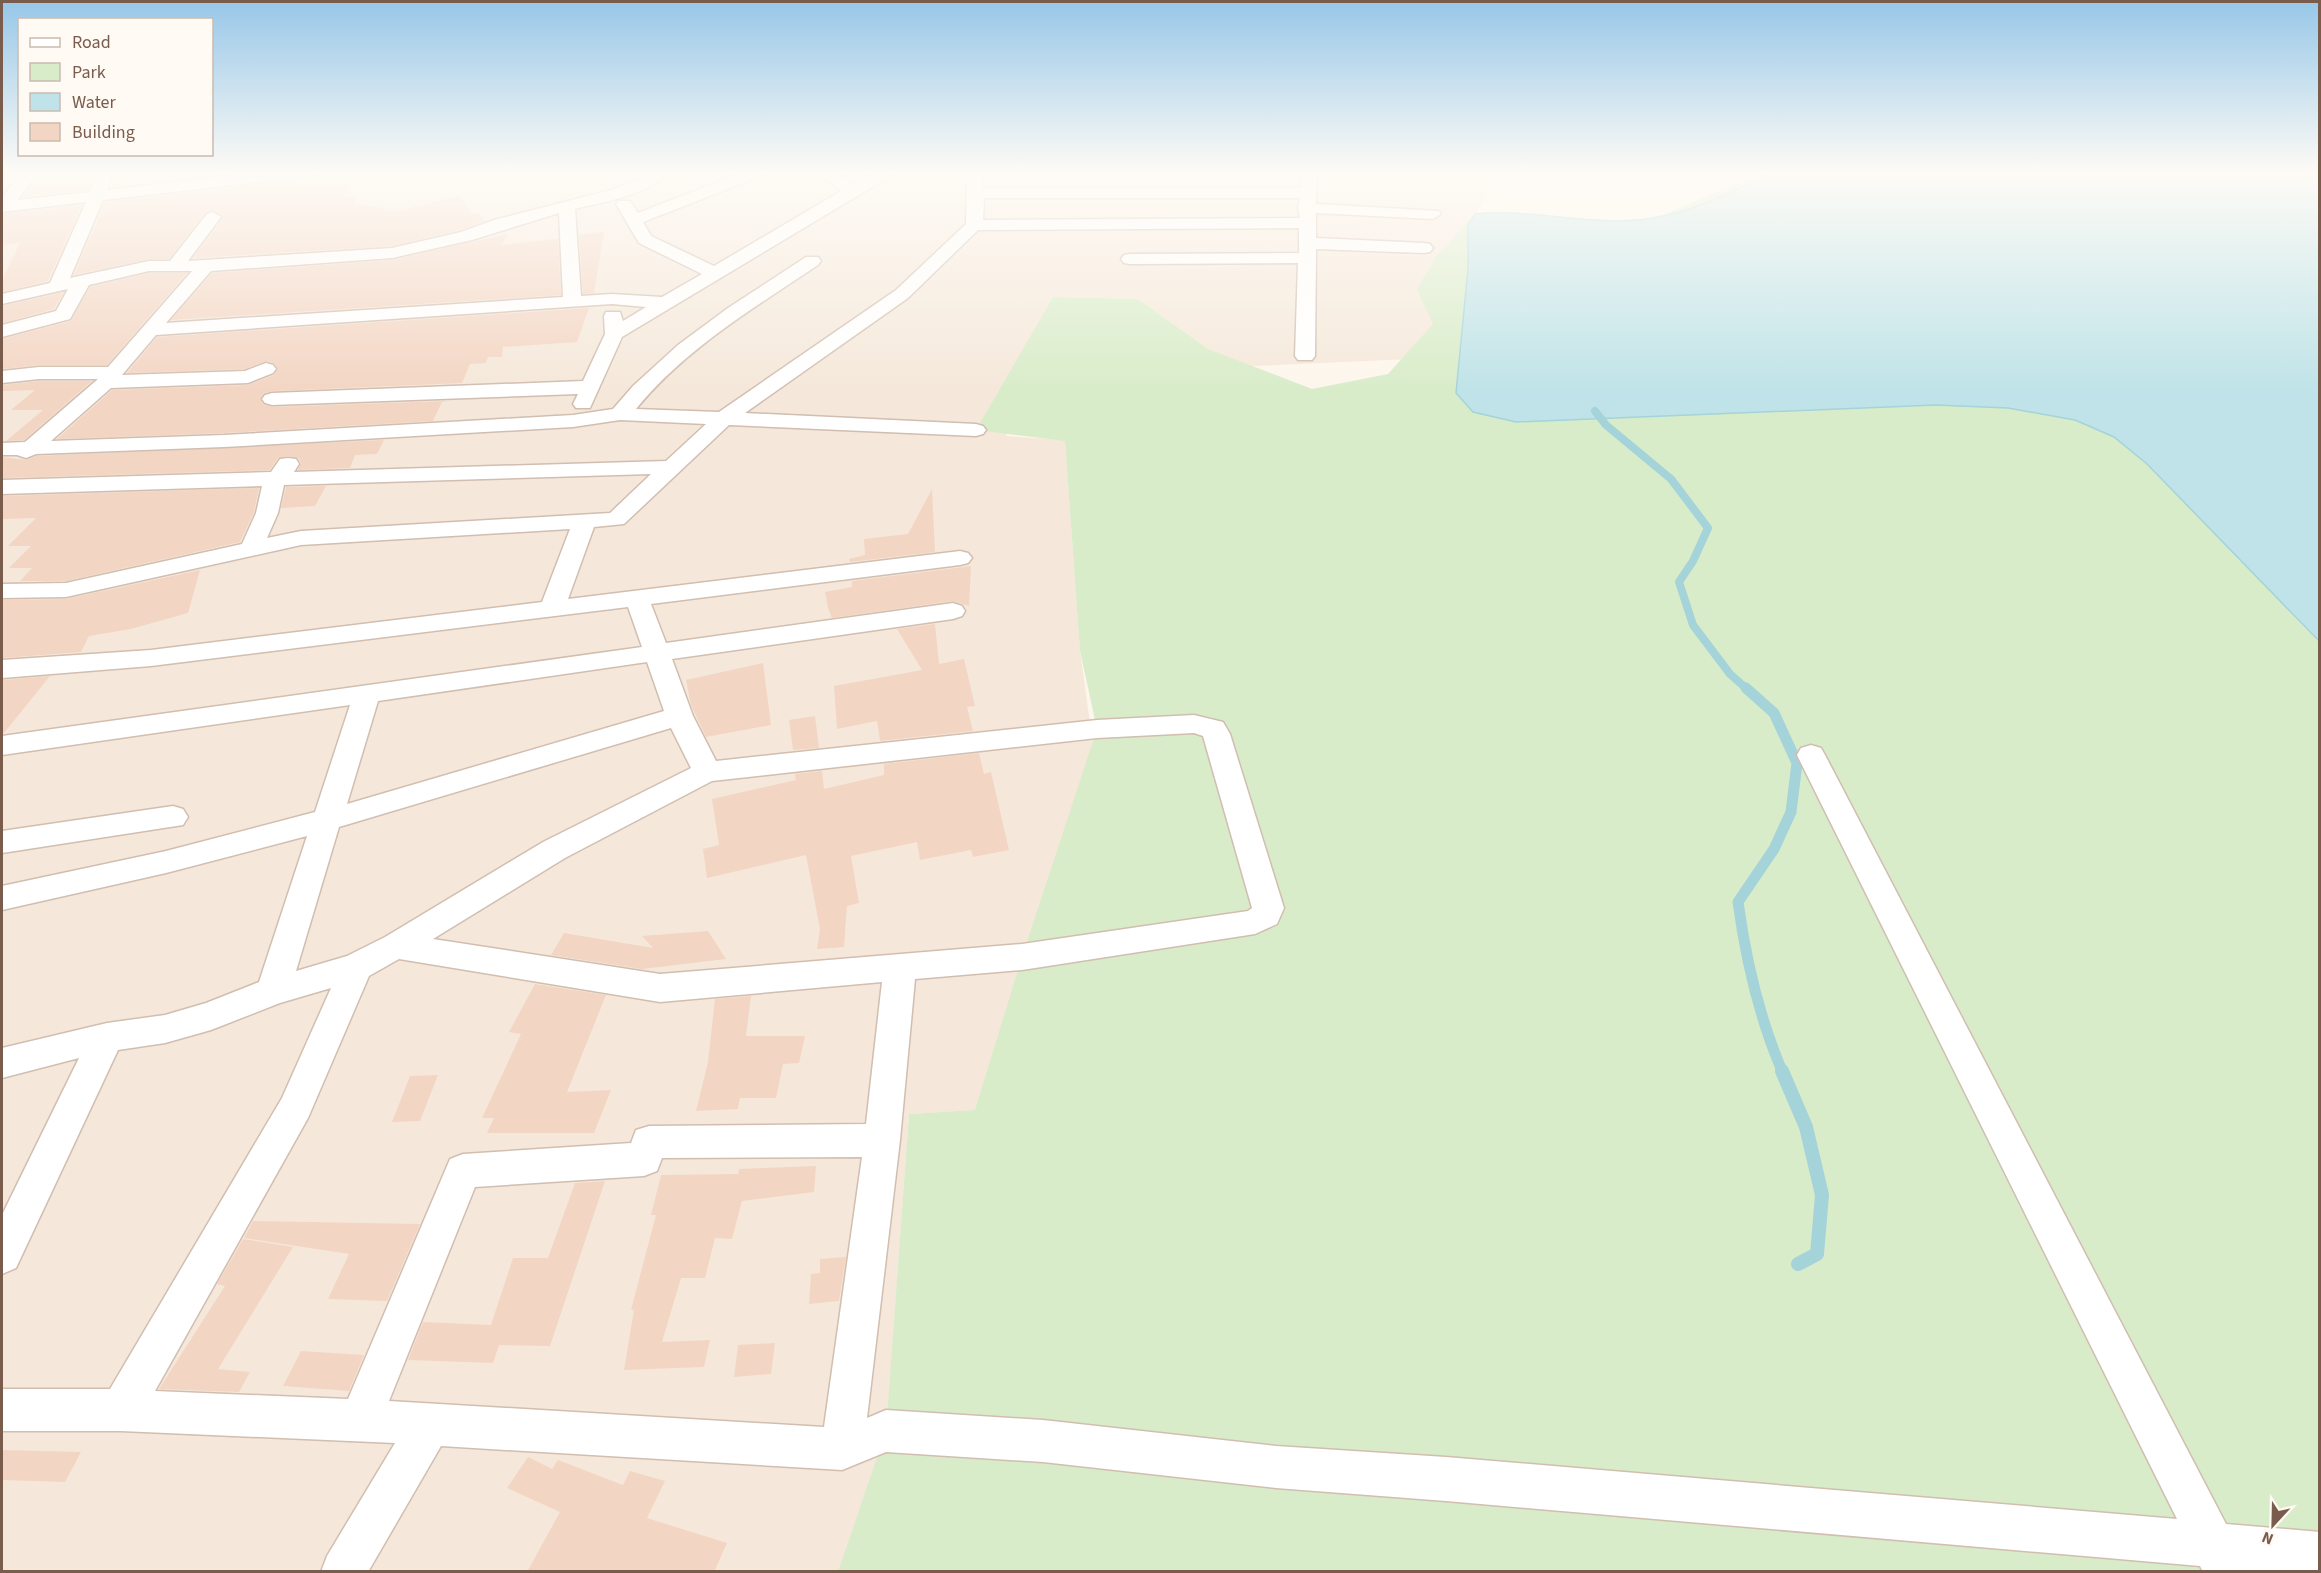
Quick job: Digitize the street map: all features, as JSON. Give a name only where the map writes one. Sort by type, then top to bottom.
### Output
[{"type":"street","points":[[58,286],[73,244]]},
{"type":"street","points":[[175,266],[192,244]]},
{"type":"street","points":[[2,299],[149,266],[206,266],[392,254],[431,244]]},
{"type":"street","points":[[569,244],[572,301]]},
{"type":"street","points":[[656,244],[714,273]]},
{"type":"street","points":[[614,334],[762,244]]},
{"type":"street","points":[[2,591],[66,590],[301,538],[616,519],[722,420],[902,294],[954,244]]},
{"type":"street","points":[[1305,356],[1306,244]]},
{"type":"street","points":[[1130,259],[1306,250],[1424,248]]},
{"type":"street","points":[[620,414],[636,393],[681,353],[812,261]]},
{"type":"street","points":[[2,474],[110,377],[206,266]]},
{"type":"street","points":[[2,331],[63,315],[82,281]]},
{"type":"street","points":[[151,330],[572,301],[612,299],[664,303]]},
{"type":"street","points":[[573,421],[614,334],[612,299]]},
{"type":"street","points":[[2,377],[39,373],[110,377],[248,377],[266,369]]},
{"type":"street","points":[[272,399],[591,387]]},
{"type":"street","points":[[2,449],[309,436],[573,421],[620,414],[976,430]]},
{"type":"street","points":[[251,549],[267,513],[272,487],[309,436]]},
{"type":"street","points":[[2,487],[671,467]]},
{"type":"street","points":[[552,608],[585,520]]},
{"type":"street","points":[[2,669],[151,658],[960,558]]},
{"type":"street","points":[[637,598],[679,716],[707,772]]},
{"type":"street","points":[[2,745],[953,611]]},
{"type":"street","points":[[273,991],[368,694]]},
{"type":"street","points":[[2,897],[165,862],[328,819],[576,749],[679,716]]},
{"type":"street","points":[[2,1063],[107,1037],[165,1029],[211,1016],[273,991],[356,967],[396,946],[554,850],[707,772],[1097,729],[1194,724],[1213,729],[1216,734],[1268,908],[1261,920],[1022,957],[660,988],[396,946]]},
{"type":"street","points":[[1811,755],[2220,1558]]},
{"type":"street","points":[[2,842],[173,817]]},
{"type":"street","points":[[121,1410],[296,1107],[356,967]]},
{"type":"street","points":[[842,1449],[882,1140],[900,968]]},
{"type":"street","points":[[2,1255],[107,1037]]},
{"type":"street","points":[[360,1420],[463,1171],[644,1159],[649,1142],[882,1140]]},
{"type":"street","points":[[2,1410],[121,1410],[360,1420],[429,1426],[842,1449],[886,1431],[1043,1441],[1276,1467],[1458,1479],[2220,1558],[2319,1554]]},
{"type":"street","points":[[343,1572],[429,1426]]},
{"type":"shaded area","points":[[2,244],[1468,244],[1468,269],[1411,359],[1233,367],[1138,299],[1053,297],[1006,436],[1065,440],[1080,651],[1121,944],[1036,1107],[909,1114],[881,1508],[857,1571],[2,1572]]},
{"type":"green space","points":[[1447,244],[2319,244],[2319,1571],[838,1572],[886,1431],[909,1114],[975,1110],[1022,957],[1097,729],[1080,651],[1065,441],[976,430],[1053,297],[1138,299],[1208,349],[1312,389],[1388,374],[1433,324],[1417,289],[1436,257]]},
{"type":"water","points":[[1468,244],[2319,244],[2319,641],[2147,464],[2114,437],[2075,420],[2008,408],[1936,405],[1516,422],[1473,412],[1456,393],[1468,269]]},
{"type":"building","points":[[19,244],[64,244],[48,281],[2,292],[2,280]]},
{"type":"building","points":[[87,244],[180,244],[169,259],[149,259],[74,275]]},
{"type":"building","points":[[203,244],[399,244],[392,246],[193,258]]},
{"type":"building","points":[[461,244],[558,244],[561,295],[171,320],[212,273],[392,260]]},
{"type":"building","points":[[580,244],[602,244],[594,293],[583,294]]},
{"type":"building","points":[[149,273],[187,273],[107,365],[39,365],[2,369],[2,339],[71,321],[90,287]]},
{"type":"building","points":[[64,292],[54,309],[2,323],[2,306]]},
{"type":"building","points":[[589,308],[577,342],[503,347],[502,357],[488,357],[486,363],[470,364],[462,383],[272,391],[264,393],[260,399],[264,405],[272,407],[447,401],[442,402],[433,421],[224,433],[57,439],[112,390],[248,385],[274,375],[278,369],[275,364],[267,361],[245,369],[127,373],[157,337]]},
{"type":"building","points":[[39,381],[92,381],[24,440],[6,441],[43,410],[11,410],[35,390],[2,391],[2,385]]},
{"type":"building","points":[[384,440],[377,454],[355,455],[350,468],[298,470],[301,463],[298,458],[288,456],[278,458],[270,470],[2,478],[2,457],[27,460],[36,456]]},
{"type":"building","points":[[326,486],[315,506],[281,508],[286,487]]},
{"type":"building","points":[[259,488],[254,512],[240,542],[66,581],[20,581],[32,568],[9,568],[31,546],[8,546],[36,518],[2,519],[2,496]]},
{"type":"building","points":[[932,489],[935,552],[850,562],[849,559],[865,555],[864,539],[908,534]]},
{"type":"building","points":[[971,566],[969,606],[953,601],[832,618],[828,608],[825,592],[852,587],[852,581]]},
{"type":"building","points":[[200,570],[188,613],[131,629],[89,636],[81,652],[2,658],[2,600],[66,599]]},
{"type":"building","points":[[935,624],[939,664],[964,659],[975,706],[967,707],[973,731],[880,741],[877,721],[837,729],[834,686],[922,670],[897,629]]},
{"type":"building","points":[[763,663],[771,725],[706,737],[691,705],[686,680]]},
{"type":"building","points":[[50,676],[4,733],[2,734],[2,680]]},
{"type":"building","points":[[815,716],[819,748],[793,750],[789,720]]},
{"type":"building","points":[[979,753],[984,774],[991,772],[1009,850],[973,857],[971,850],[920,860],[917,842],[851,856],[859,903],[847,906],[844,947],[817,949],[820,929],[806,855],[707,878],[703,849],[719,845],[712,799],[796,780],[795,774],[822,771],[824,789],[884,775],[884,764]]},
{"type":"building","points":[[708,931],[726,959],[642,969],[551,955],[564,933],[653,948],[642,936]]},
{"type":"building","points":[[535,984],[606,995],[567,1092],[611,1090],[594,1133],[487,1133],[494,1118],[482,1118],[521,1034],[509,1032]]},
{"type":"building","points":[[751,996],[746,1036],[805,1036],[799,1063],[783,1064],[776,1098],[740,1098],[738,1109],[696,1111],[708,1062],[715,999]]},
{"type":"building","points":[[438,1075],[420,1121],[392,1122],[410,1076]]},
{"type":"building","points":[[816,1166],[814,1192],[742,1201],[732,1239],[715,1238],[705,1278],[681,1278],[662,1342],[710,1340],[704,1367],[624,1370],[634,1310],[631,1310],[656,1215],[651,1215],[661,1175],[738,1174],[739,1169]]},
{"type":"building","points":[[605,1181],[550,1346],[499,1345],[493,1363],[408,1360],[423,1322],[491,1325],[513,1258],[548,1258],[575,1183]]},
{"type":"building","points":[[253,1221],[420,1224],[387,1301],[328,1299],[349,1254],[244,1238]]},
{"type":"building","points":[[243,1239],[293,1247],[218,1369],[250,1372],[239,1392],[159,1389],[225,1286],[217,1284]]},
{"type":"building","points":[[846,1257],[839,1301],[809,1304],[811,1274],[820,1273],[820,1259]]},
{"type":"building","points":[[775,1343],[771,1374],[734,1377],[738,1345]]},
{"type":"building","points":[[301,1351],[364,1355],[349,1391],[283,1386]]},
{"type":"building","points":[[2,1450],[81,1452],[65,1482],[2,1480]]},
{"type":"building","points":[[528,1457],[552,1469],[558,1460],[623,1485],[630,1471],[665,1481],[647,1518],[727,1543],[714,1572],[527,1572],[560,1512],[507,1488]]},
{"type":"waterway","points":[[1595,411],[1606,425],[1671,479],[1708,528],[1693,561],[1679,582],[1693,625],[1730,674],[1748,690]]},
{"type":"waterway","points":[[1746,688],[1774,713],[1797,763],[1791,812],[1774,849],[1738,902],[1754,989],[1783,1073]]},
{"type":"waterway","points":[[1782,1071],[1806,1127],[1822,1195],[1817,1254],[1798,1264]]}]
